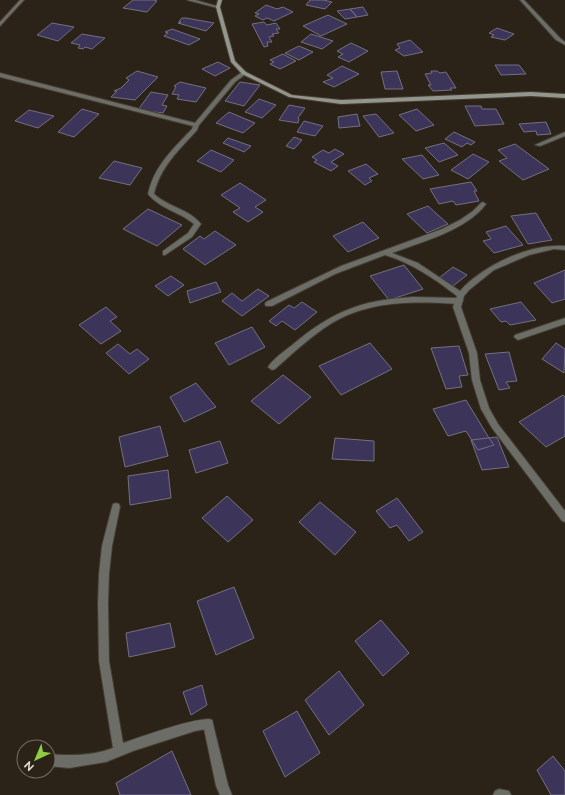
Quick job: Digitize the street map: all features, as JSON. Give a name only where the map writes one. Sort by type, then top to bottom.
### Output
[{"type":"main road","points":[[220,0],[218,7],[233,61],[244,73],[291,96],[341,102],[531,94],[565,96]]},
{"type":"street","points":[[0,25],[22,0]]},
{"type":"street","points":[[189,0],[218,7]]},
{"type":"street","points":[[522,0],[558,39],[565,44]]},
{"type":"street","points":[[165,253],[190,234],[198,224],[193,219],[157,201],[151,194],[152,182],[161,165],[195,129],[196,125],[233,81],[244,73]]},
{"type":"street","points":[[0,75],[196,125]]},
{"type":"street","points":[[538,145],[565,134]]},
{"type":"street","points":[[269,304],[345,267],[385,253],[460,222],[480,210],[483,204]]},
{"type":"street","points":[[565,248],[554,247],[527,253],[492,268],[467,288],[460,298],[459,315],[473,353],[476,380],[485,409],[495,426],[565,518]]},
{"type":"street","points":[[385,253],[399,256],[460,298]]},
{"type":"street","points":[[272,367],[314,331],[348,311],[407,300],[460,298]]},
{"type":"street","points":[[518,337],[565,322]]},
{"type":"street","points":[[116,507],[107,546],[103,603],[104,661],[118,751]]},
{"type":"street","points":[[56,761],[69,762],[106,756],[188,728],[208,724],[222,786],[226,795]]},
{"type":"street","points":[[500,795],[505,795]]},
{"type":"building","points":[[133,0],[157,1],[147,12],[123,8]]},
{"type":"building","points":[[310,0],[332,2],[325,9],[306,5]]},
{"type":"building","points":[[266,5],[277,9],[283,7],[293,12],[274,21],[267,18],[263,20],[255,16],[259,14],[255,13]]},
{"type":"building","points":[[363,7],[368,15],[357,17],[350,9]]},
{"type":"building","points":[[350,9],[357,17],[345,19],[337,11]]},
{"type":"building","points":[[328,15],[347,24],[321,36],[303,26]]},
{"type":"building","points":[[182,18],[214,23],[206,31],[178,23],[181,22],[179,21]]},
{"type":"building","points":[[264,22],[267,25],[276,23],[280,29],[276,29],[279,33],[272,34],[274,36],[269,37],[272,42],[267,42],[268,46],[264,47],[252,24]]},
{"type":"building","points":[[52,23],[74,27],[58,41],[37,35]]},
{"type":"building","points":[[497,28],[514,34],[505,40],[491,37],[494,35],[489,33]]},
{"type":"building","points":[[172,29],[200,39],[189,45],[164,36],[168,33],[165,32]]},
{"type":"building","points":[[82,34],[105,38],[92,49],[85,47],[83,49],[78,48],[80,45],[71,43]]},
{"type":"building","points":[[311,34],[333,41],[322,49],[301,42]]},
{"type":"building","points":[[410,40],[423,52],[404,56],[395,50],[400,48],[397,44]]},
{"type":"building","points":[[351,43],[368,51],[349,62],[338,57],[343,54],[337,51]]},
{"type":"building","points":[[299,46],[313,52],[299,60],[285,53]]},
{"type":"building","points":[[283,54],[296,61],[280,69],[270,64],[274,62],[270,60]]},
{"type":"building","points":[[218,62],[230,68],[215,76],[202,69]]},
{"type":"building","points":[[495,65],[519,65],[526,74],[501,75]]},
{"type":"building","points":[[342,66],[359,74],[334,87],[323,82],[333,78],[327,75]]},
{"type":"building","points":[[137,71],[158,77],[135,100],[111,97],[117,91],[114,91],[121,88],[129,80],[126,78]]},
{"type":"building","points":[[397,71],[403,89],[385,89],[381,72]]},
{"type":"building","points":[[431,71],[437,71],[440,73],[446,72],[456,88],[450,88],[452,90],[433,91],[428,85],[431,85],[425,74],[432,73]]},
{"type":"building","points":[[180,82],[206,88],[196,102],[177,99],[179,95],[172,94],[176,87],[174,86]]},
{"type":"building","points":[[240,82],[260,85],[244,106],[225,101]]},
{"type":"building","points":[[151,92],[168,95],[162,105],[167,106],[163,113],[138,110]]},
{"type":"building","points":[[259,99],[276,105],[262,118],[245,112]]},
{"type":"building","points":[[289,105],[305,108],[298,118],[298,123],[279,120]]},
{"type":"building","points":[[465,106],[481,106],[482,109],[496,109],[504,124],[475,126]]},
{"type":"building","points":[[82,109],[99,114],[74,137],[58,132]]},
{"type":"building","points":[[417,109],[434,125],[416,131],[399,115]]},
{"type":"building","points":[[29,110],[54,116],[38,128],[15,121]]},
{"type":"building","points":[[229,112],[255,123],[243,133],[216,123]]},
{"type":"building","points":[[357,114],[360,126],[339,128],[338,117]]},
{"type":"building","points":[[376,114],[394,133],[379,137],[363,116]]},
{"type":"building","points":[[304,121],[323,126],[315,136],[297,132]]},
{"type":"building","points":[[546,122],[551,134],[537,135],[536,131],[524,132],[519,124]]},
{"type":"building","points":[[454,132],[475,142],[471,145],[467,143],[462,147],[445,139]]},
{"type":"building","points":[[294,137],[302,140],[294,149],[286,146]]},
{"type":"building","points":[[228,138],[251,146],[244,152],[223,143]]},
{"type":"building","points":[[444,143],[458,155],[439,162],[425,148]]},
{"type":"building","points":[[515,144],[549,169],[523,180],[499,161],[507,158],[498,150]]},
{"type":"building","points":[[335,149],[344,154],[331,162],[338,166],[331,171],[314,162],[317,160],[312,157],[323,150],[329,153]]},
{"type":"building","points":[[211,150],[234,160],[221,172],[197,161]]},
{"type":"building","points":[[473,154],[489,162],[468,179],[451,170]]},
{"type":"building","points":[[422,155],[439,175],[423,179],[402,159]]},
{"type":"building","points":[[114,161],[142,168],[130,185],[99,178]]},
{"type":"building","points":[[366,164],[378,174],[369,178],[372,181],[365,185],[348,171]]},
{"type":"building","points":[[471,182],[477,191],[474,191],[479,201],[456,205],[453,201],[439,204],[430,189]]},
{"type":"building","points":[[240,183],[266,200],[255,207],[263,212],[248,222],[233,212],[240,208],[221,195]]},
{"type":"building","points":[[428,206],[448,224],[427,233],[407,214]]},
{"type":"building","points":[[148,209],[182,225],[157,246],[123,229]]},
{"type":"building","points":[[536,213],[552,240],[528,244],[511,216]]},
{"type":"building","points":[[363,222],[379,238],[348,252],[333,236]]},
{"type":"building","points":[[506,226],[523,245],[494,253],[483,241],[491,239],[486,232]]},
{"type":"building","points":[[215,231],[236,245],[205,265],[183,249],[200,236],[204,239]]},
{"type":"building","points":[[404,265],[423,289],[389,300],[370,276]]},
{"type":"building","points":[[453,267],[467,275],[453,286],[439,278]]},
{"type":"building","points":[[565,270],[565,299],[552,303],[534,283]]},
{"type":"building","points":[[171,276],[184,285],[168,296],[155,286]]},
{"type":"building","points":[[216,282],[221,292],[190,303],[187,291]]},
{"type":"building","points":[[258,289],[269,296],[242,316],[222,301],[232,293],[242,301]]},
{"type":"building","points":[[302,302],[317,312],[295,330],[282,321],[276,326],[269,321],[289,305],[294,308]]},
{"type":"building","points":[[521,302],[536,320],[510,325],[506,321],[501,322],[490,309]]},
{"type":"building","points":[[106,307],[117,317],[110,321],[121,331],[101,344],[79,325]]},
{"type":"building","points":[[252,327],[265,347],[229,365],[215,343]]},
{"type":"building","points":[[370,343],[392,369],[341,395],[319,366]]},
{"type":"building","points":[[556,343],[565,349],[564,373],[542,359]]},
{"type":"building","points":[[118,344],[130,354],[137,349],[149,359],[129,374],[106,353]]},
{"type":"building","points":[[459,346],[468,375],[459,376],[462,387],[446,389],[431,348]]},
{"type":"building","points":[[509,352],[517,381],[506,382],[510,388],[499,390],[485,354]]},
{"type":"building","points":[[283,375],[311,397],[279,424],[251,401]]},
{"type":"building","points":[[196,383],[216,407],[184,422],[170,397]]},
{"type":"building","points":[[563,395],[565,397],[565,436],[546,447],[519,422]]},
{"type":"building","points":[[466,400],[494,445],[478,450],[466,431],[448,436],[433,409]]},
{"type":"building","points":[[160,426],[168,456],[125,467],[119,437]]},
{"type":"building","points":[[497,437],[509,467],[482,470],[471,440]]},
{"type":"building","points":[[335,438],[374,441],[374,461],[332,459]]},
{"type":"building","points":[[220,441],[228,463],[196,473],[189,450]]},
{"type":"building","points":[[168,470],[171,498],[130,505],[128,476]]},
{"type":"building","points":[[227,496],[253,520],[228,542],[202,518]]},
{"type":"building","points":[[397,498],[423,532],[409,541],[397,525],[390,528],[376,511]]},
{"type":"building","points":[[320,502],[356,532],[335,555],[299,522]]},
{"type":"building","points":[[234,587],[254,638],[216,655],[197,601]]},
{"type":"building","points":[[381,620],[409,653],[383,676],[355,641]]},
{"type":"building","points":[[170,623],[175,647],[129,657],[126,633]]},
{"type":"building","points":[[339,671],[364,705],[329,735],[305,700]]},
{"type":"building","points":[[202,685],[207,705],[191,715],[183,692]]},
{"type":"building","points":[[297,711],[320,753],[285,777],[263,731]]},
{"type":"building","points":[[172,751],[191,795],[120,795],[116,783]]},
{"type":"building","points":[[553,756],[565,771],[565,795],[551,795],[537,770]]}]
